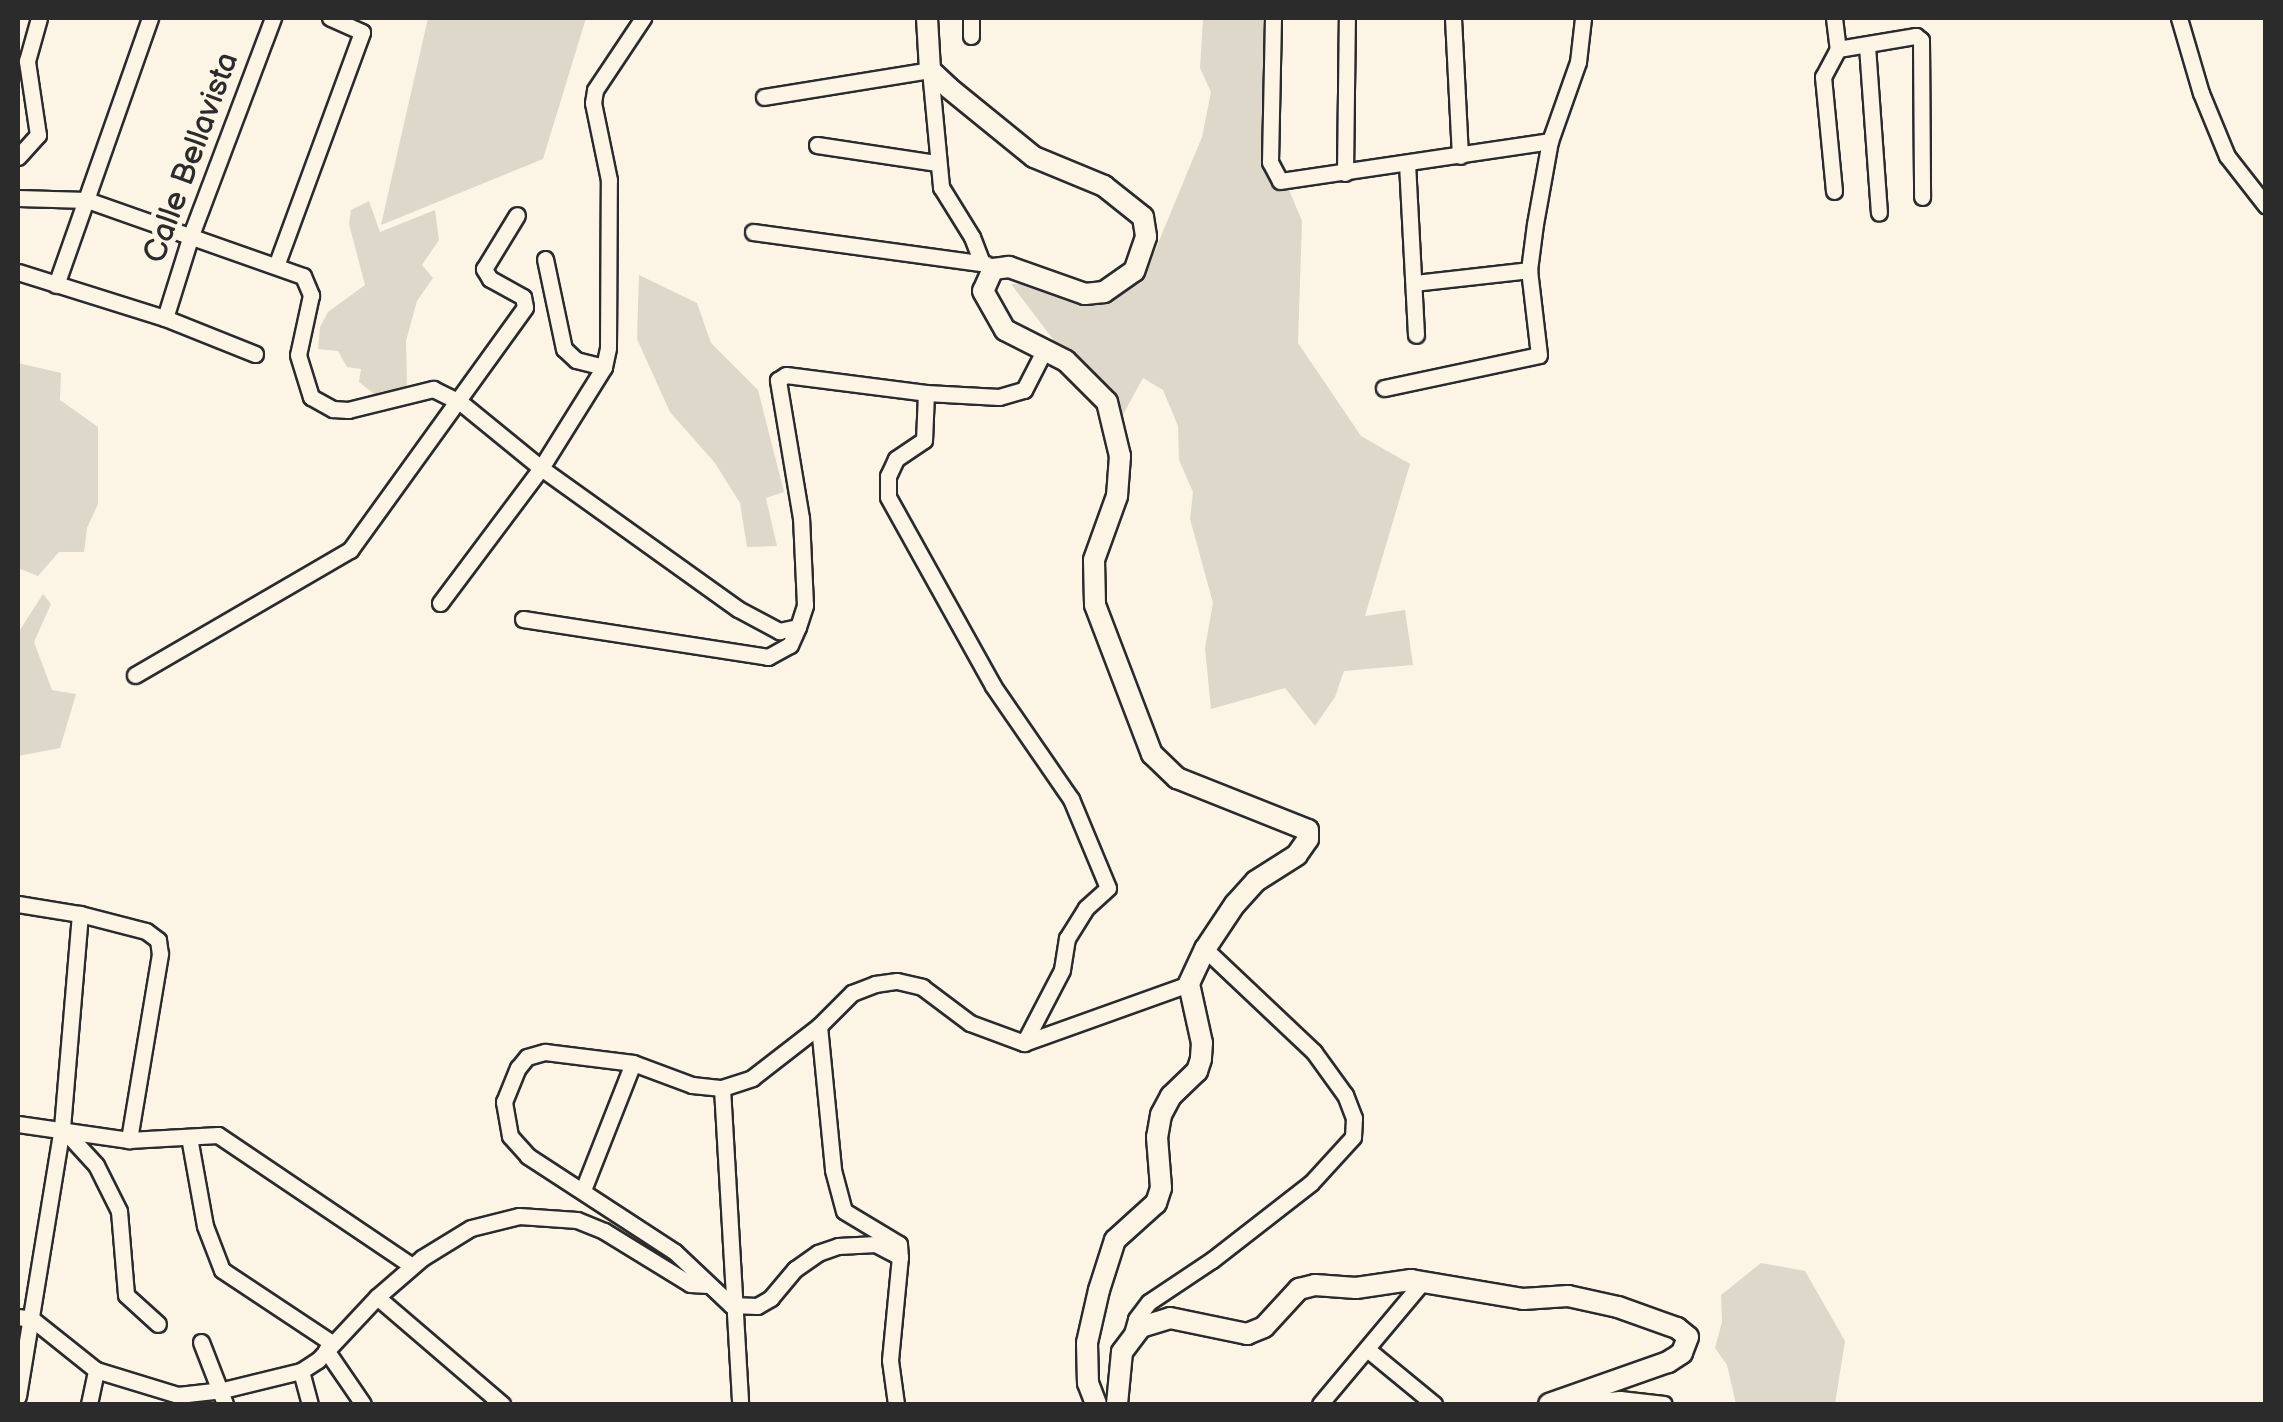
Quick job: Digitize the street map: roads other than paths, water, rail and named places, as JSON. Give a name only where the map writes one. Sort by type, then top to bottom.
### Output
[{"type":"main road","points":[[927,18],[930,64],[1034,157],[1104,186],[1143,217],[1146,236],[1134,271],[1104,292],[1085,294],[1009,268],[987,265],[983,291],[989,308],[1005,330],[1066,361],[1107,402],[1117,430],[1120,456],[1117,496],[1092,576],[1095,606],[1152,754],[1177,778],[1249,809],[1302,824],[1308,830],[1308,839],[1297,855],[1256,881],[1205,949],[1189,984],[1202,1043],[1200,1059],[1197,1071],[1171,1096],[1161,1116],[1157,1138],[1162,1188],[1156,1203],[1115,1240],[1087,1342],[1088,1383],[1096,1404]]},
{"type":"main road","points":[[1118,1404],[1122,1352],[1141,1327],[1170,1318],[1247,1334],[1264,1327],[1299,1289],[1424,1280],[1523,1299],[1568,1296],[1677,1328],[1688,1337],[1682,1353],[1668,1362],[1549,1404]]},
{"type":"street","points":[[18,157],[38,135],[27,60],[38,18]]},
{"type":"street","points":[[56,285],[150,18]]},
{"type":"street","name":"Calle Bellavista","points":[[165,318],[191,235],[273,18]]},
{"type":"street","points":[[276,266],[362,32],[330,18]]},
{"type":"street","points":[[440,603],[541,468],[604,367],[608,348],[609,180],[593,103],[596,90],[643,18]]},
{"type":"street","points":[[971,18],[971,36]]},
{"type":"street","points":[[1273,18],[1273,174],[1280,181],[1550,141]]},
{"type":"street","points":[[1345,172],[1347,18]]},
{"type":"street","points":[[1453,18],[1460,156]]},
{"type":"street","points":[[1384,388],[1539,355],[1529,270],[1550,141],[1578,62],[1583,18]]},
{"type":"street","points":[[1834,18],[1838,48],[1823,77],[1834,191]]},
{"type":"street","points":[[2179,18],[2201,93],[2227,156],[2266,206]]},
{"type":"street","points":[[1838,48],[1916,36],[1921,40],[1922,197]]},
{"type":"street","points":[[1866,46],[1878,214]]},
{"type":"street","points":[[764,97],[930,64],[936,163],[942,187],[987,265]]},
{"type":"street","points":[[817,145],[936,163]]},
{"type":"street","points":[[1406,164],[1416,336]]},
{"type":"street","points":[[18,198],[87,200],[304,276],[310,284],[298,355],[311,397],[333,409],[348,410],[434,389],[460,402],[541,468],[738,608],[779,631],[798,627]]},
{"type":"street","points":[[134,675],[338,560],[460,402],[526,307],[523,297],[490,280],[484,269],[517,215]]},
{"type":"street","points":[[752,232],[987,265]]},
{"type":"street","points":[[545,259],[564,349],[576,360],[604,367]]},
{"type":"street","points":[[1414,284],[1529,270]]},
{"type":"street","points":[[18,272],[165,318],[255,354]]},
{"type":"street","points":[[524,619],[768,657],[790,644],[806,605],[801,518],[778,380],[786,375],[926,393],[1011,394],[1029,384],[1045,349]]},
{"type":"street","points":[[926,393],[924,440],[896,460],[888,476],[888,497],[993,686],[1071,800],[1108,888],[1086,908],[1067,938],[1062,970],[1024,1043]]},
{"type":"street","points":[[18,904],[80,914],[146,931],[158,940],[160,954],[129,1140]]},
{"type":"street","points":[[18,1396],[25,1318],[62,1128],[80,914]]},
{"type":"street","points":[[1131,1338],[1136,1318],[1148,1302],[1212,1260],[1311,1183],[1344,1152],[1353,1137],[1354,1118],[1344,1094],[1314,1052],[1205,949]]},
{"type":"street","points":[[900,1256],[876,1244],[838,1246],[806,1261],[756,1306],[731,1305],[675,1252],[528,1156],[510,1136],[504,1102],[526,1057],[545,1052],[633,1063],[692,1085],[722,1088],[752,1078],[819,1026],[852,993],[897,980],[922,987],[970,1023],[1024,1043],[1189,984]]},
{"type":"street","points":[[819,1026],[833,1170],[844,1211],[899,1244],[890,1360],[896,1404]]},
{"type":"street","points":[[582,1190],[633,1063]]},
{"type":"street","points":[[722,1088],[731,1305],[740,1404]]},
{"type":"street","points":[[18,1124],[129,1140],[218,1135],[412,1266]]},
{"type":"street","points":[[62,1128],[96,1165],[119,1211],[126,1295],[158,1324]]},
{"type":"street","points":[[189,1138],[205,1226],[222,1270],[329,1347],[363,1404]]},
{"type":"street","points":[[25,1318],[96,1370],[177,1400],[224,1397],[301,1370],[412,1266],[453,1237],[519,1216],[577,1220],[618,1238],[690,1284],[708,1286]]},
{"type":"street","points":[[1320,1404],[1424,1280]]},
{"type":"street","points":[[377,1297],[502,1404]]},
{"type":"street","points":[[201,1342],[224,1397]]},
{"type":"street","points":[[1367,1349],[1434,1404]]},
{"type":"street","points":[[89,1404],[96,1370]]},
{"type":"street","points":[[301,1370],[310,1404]]},
{"type":"street","points":[[1565,1404],[1620,1400],[1664,1404]]}]
